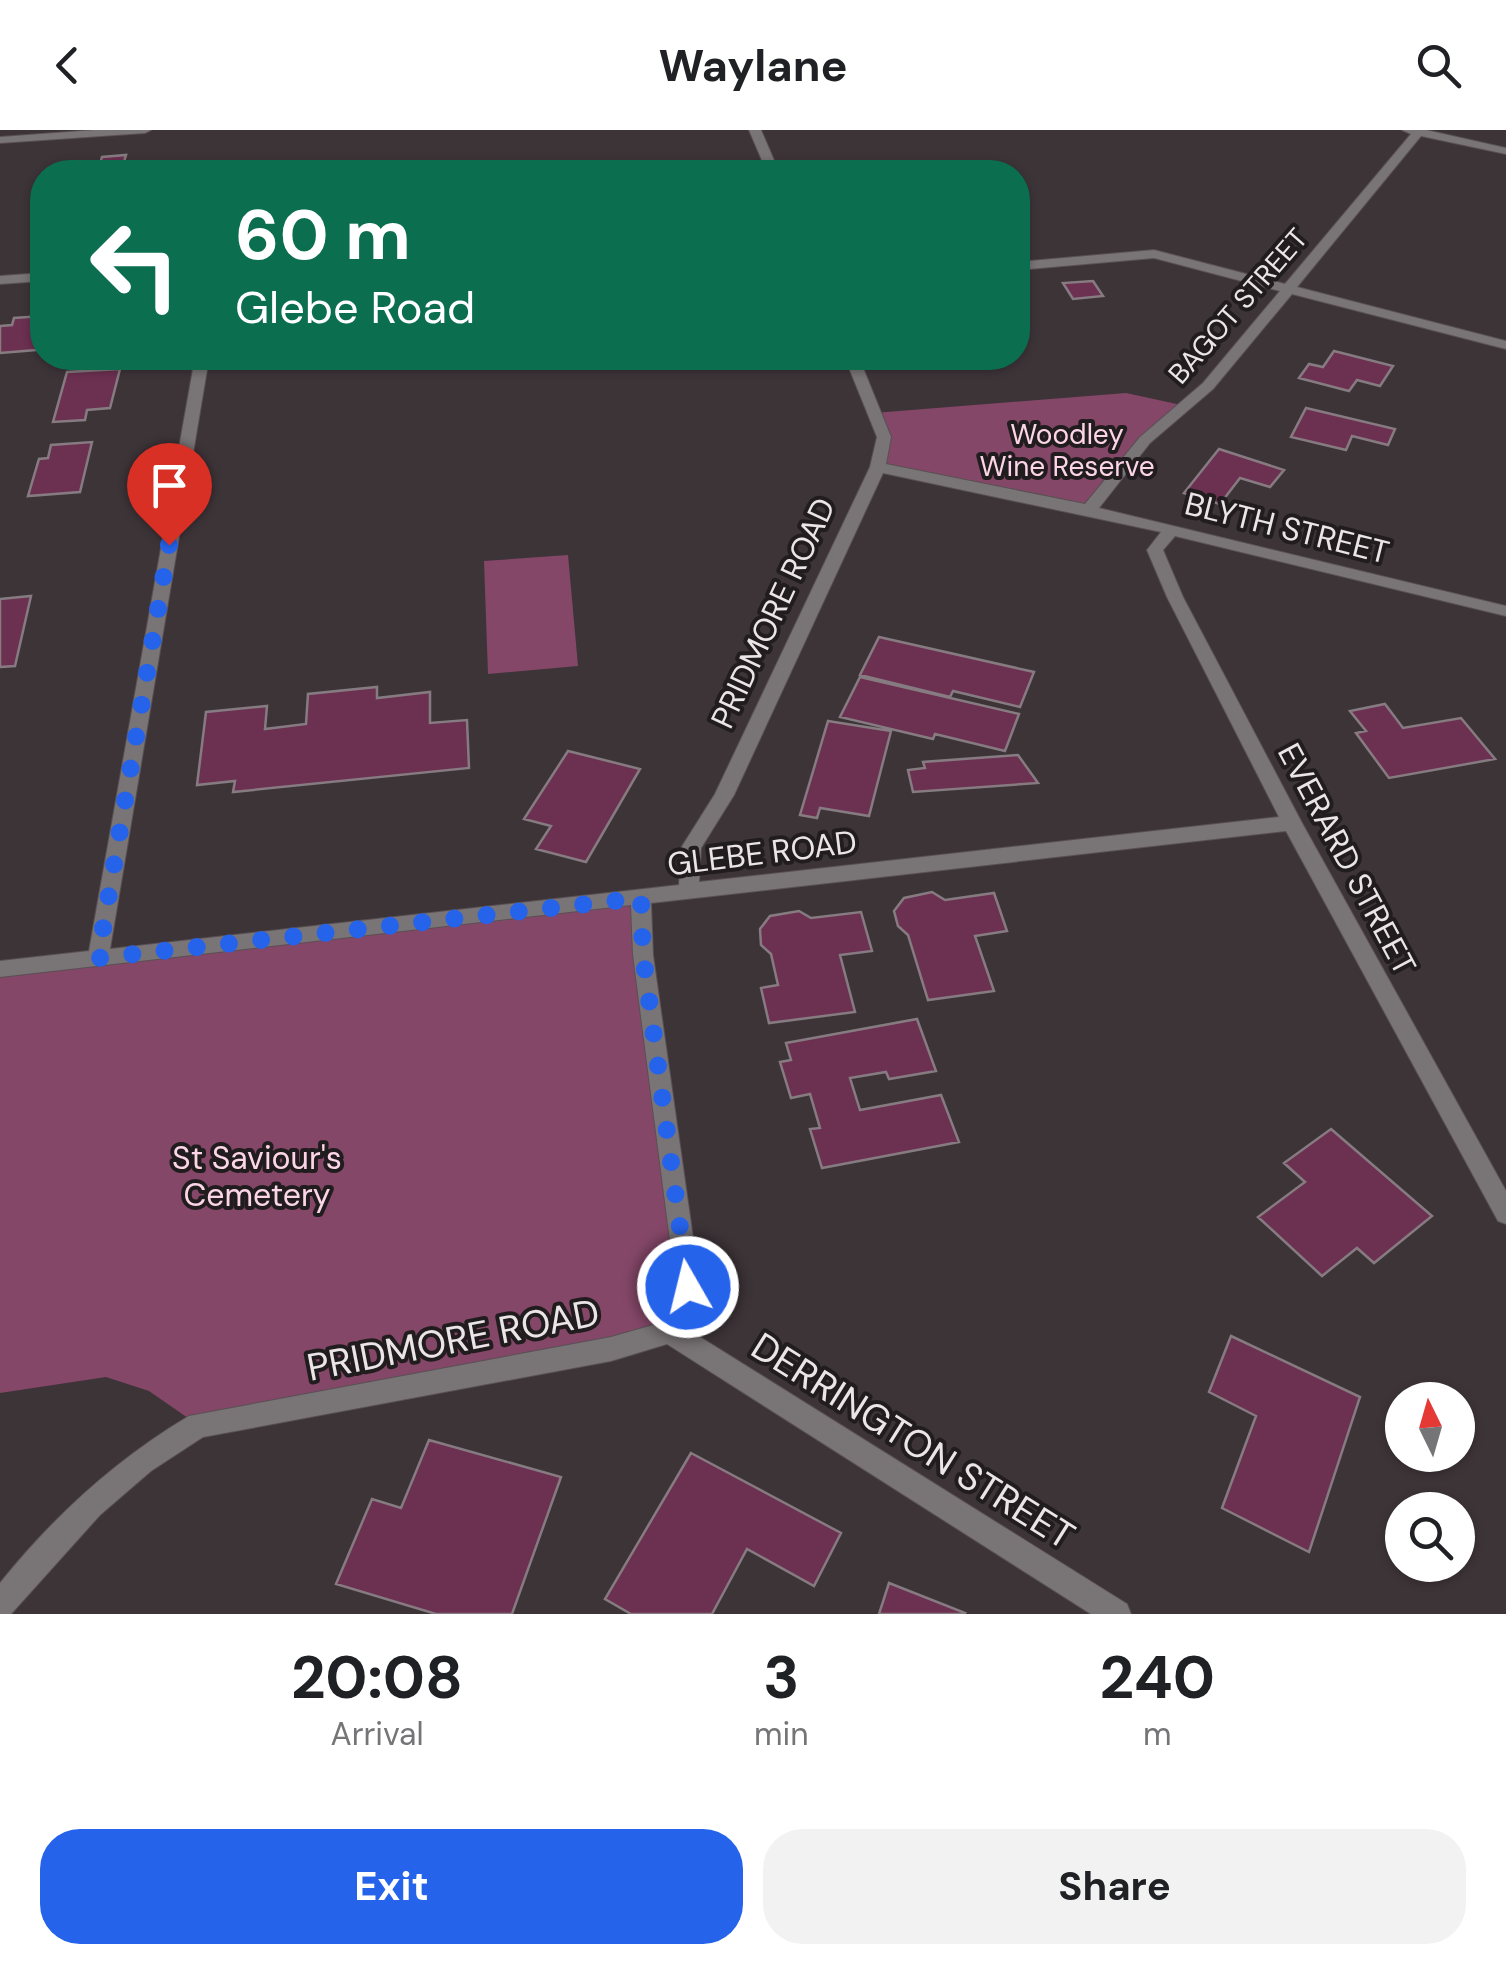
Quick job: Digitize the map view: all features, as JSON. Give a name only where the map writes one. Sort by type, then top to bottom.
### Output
[{"type":"street","points":[[0,140],[146,130]]},
{"type":"street","points":[[754,130],[768,160]]},
{"type":"street","points":[[1415,131],[1506,151]]},
{"type":"street","name":"BAGOT STREET","points":[[1089,510],[1145,440],[1208,386],[1415,131]]},
{"type":"street","points":[[1030,265],[1154,254],[1506,344]]},
{"type":"street","points":[[0,280],[30,278]]},
{"type":"street","points":[[98,958],[200,370]]},
{"type":"street","name":"PRIDMORE ROAD","points":[[689,892],[691,848],[724,795],[878,467],[884,438],[857,370]]},
{"type":"street","name":"BLYTH STREET","points":[[878,467],[1089,510],[1506,612]]},
{"type":"street","name":"EVERARD STREET","points":[[1171,530],[1155,550],[1175,598],[1292,823],[1506,1214]]},
{"type":"street","name":"GLEBE ROAD","points":[[0,969],[1292,823]]},
{"type":"street","points":[[641,898],[643,955],[688,1287],[669,1332]]},
{"type":"street","name":"PRIDMORE ROAD","points":[[0,1605],[53,1538],[156,1448],[198,1425],[611,1349],[669,1332]]},
{"type":"street","name":"DERRINGTON STREET","points":[[669,1332],[1117,1614]]},
{"type":"green space","name":"Woodley Wine Reserve","points":[[1126,393],[1186,406],[1145,440],[1089,510],[878,467],[884,437],[874,413]]},
{"type":"green space","points":[[568,555],[578,666],[488,674],[484,561]]},
{"type":"green space","name":"St Saviour's Cemetery","points":[[641,897],[688,1287],[669,1332],[198,1425],[149,1391],[106,1377],[0,1393],[0,969]]},
{"type":"building","points":[[126,155],[125,160],[101,160]]},
{"type":"building","points":[[1093,281],[1103,296],[1073,299],[1063,283]]},
{"type":"building","points":[[30,317],[30,350],[0,353],[0,326],[12,325],[14,318]]},
{"type":"building","points":[[1334,351],[1393,366],[1380,386],[1357,380],[1349,391],[1299,378],[1309,364],[1323,367]]},
{"type":"building","points":[[120,370],[110,408],[87,410],[85,420],[53,422],[67,372]]},
{"type":"building","points":[[1306,408],[1395,429],[1388,445],[1352,436],[1346,450],[1291,437]]},
{"type":"building","points":[[92,442],[80,492],[28,496],[39,459],[48,458],[51,445]]},
{"type":"building","points":[[1219,449],[1284,470],[1270,487],[1240,478],[1220,504],[1184,493]]},
{"type":"building","points":[[31,596],[15,666],[0,667],[0,599]]},
{"type":"building","points":[[879,637],[1034,672],[1020,707],[953,691],[950,697],[860,675]]},
{"type":"building","points":[[860,677],[1019,714],[1005,751],[840,717]]},
{"type":"building","points":[[377,687],[377,698],[430,692],[430,723],[467,720],[469,768],[233,792],[235,781],[197,785],[206,712],[267,706],[265,729],[306,724],[308,694]]},
{"type":"building","points":[[1385,704],[1403,728],[1461,718],[1495,759],[1389,778],[1356,733],[1366,731],[1350,711]]},
{"type":"building","points":[[828,721],[891,731],[869,816],[820,808],[817,818],[800,815]]},
{"type":"building","points":[[568,751],[640,769],[586,862],[536,849],[551,826],[524,819]]},
{"type":"building","points":[[1018,755],[1038,783],[913,792],[908,770],[925,768],[923,762]]},
{"type":"building","points":[[932,892],[945,900],[994,893],[1007,931],[975,936],[994,991],[928,1000],[908,935],[898,926],[894,911],[904,898]]},
{"type":"building","points":[[799,911],[811,918],[861,912],[872,951],[840,955],[855,1012],[769,1023],[761,988],[778,985],[771,954],[761,945],[760,929],[770,916]]},
{"type":"building","points":[[917,1019],[936,1071],[889,1079],[886,1072],[850,1078],[860,1110],[941,1095],[959,1142],[822,1168],[810,1129],[820,1128],[810,1094],[791,1098],[780,1062],[791,1060],[786,1043]]},
{"type":"building","points":[[1331,1129],[1432,1216],[1374,1263],[1357,1248],[1322,1276],[1258,1217],[1305,1182],[1284,1163]]},
{"type":"building","points":[[1231,1336],[1360,1397],[1309,1552],[1222,1508],[1256,1416],[1209,1392]]},
{"type":"building","points":[[429,1440],[561,1477],[512,1614],[436,1614],[336,1584],[372,1499],[401,1508]]},
{"type":"building","points":[[691,1453],[841,1533],[814,1586],[747,1549],[712,1614],[631,1614],[605,1599]]},
{"type":"building","points":[[889,1583],[965,1613],[879,1614]]},
{"type":"route","points":[[169,545],[98,958],[641,898],[643,955],[688,1287]]}]
